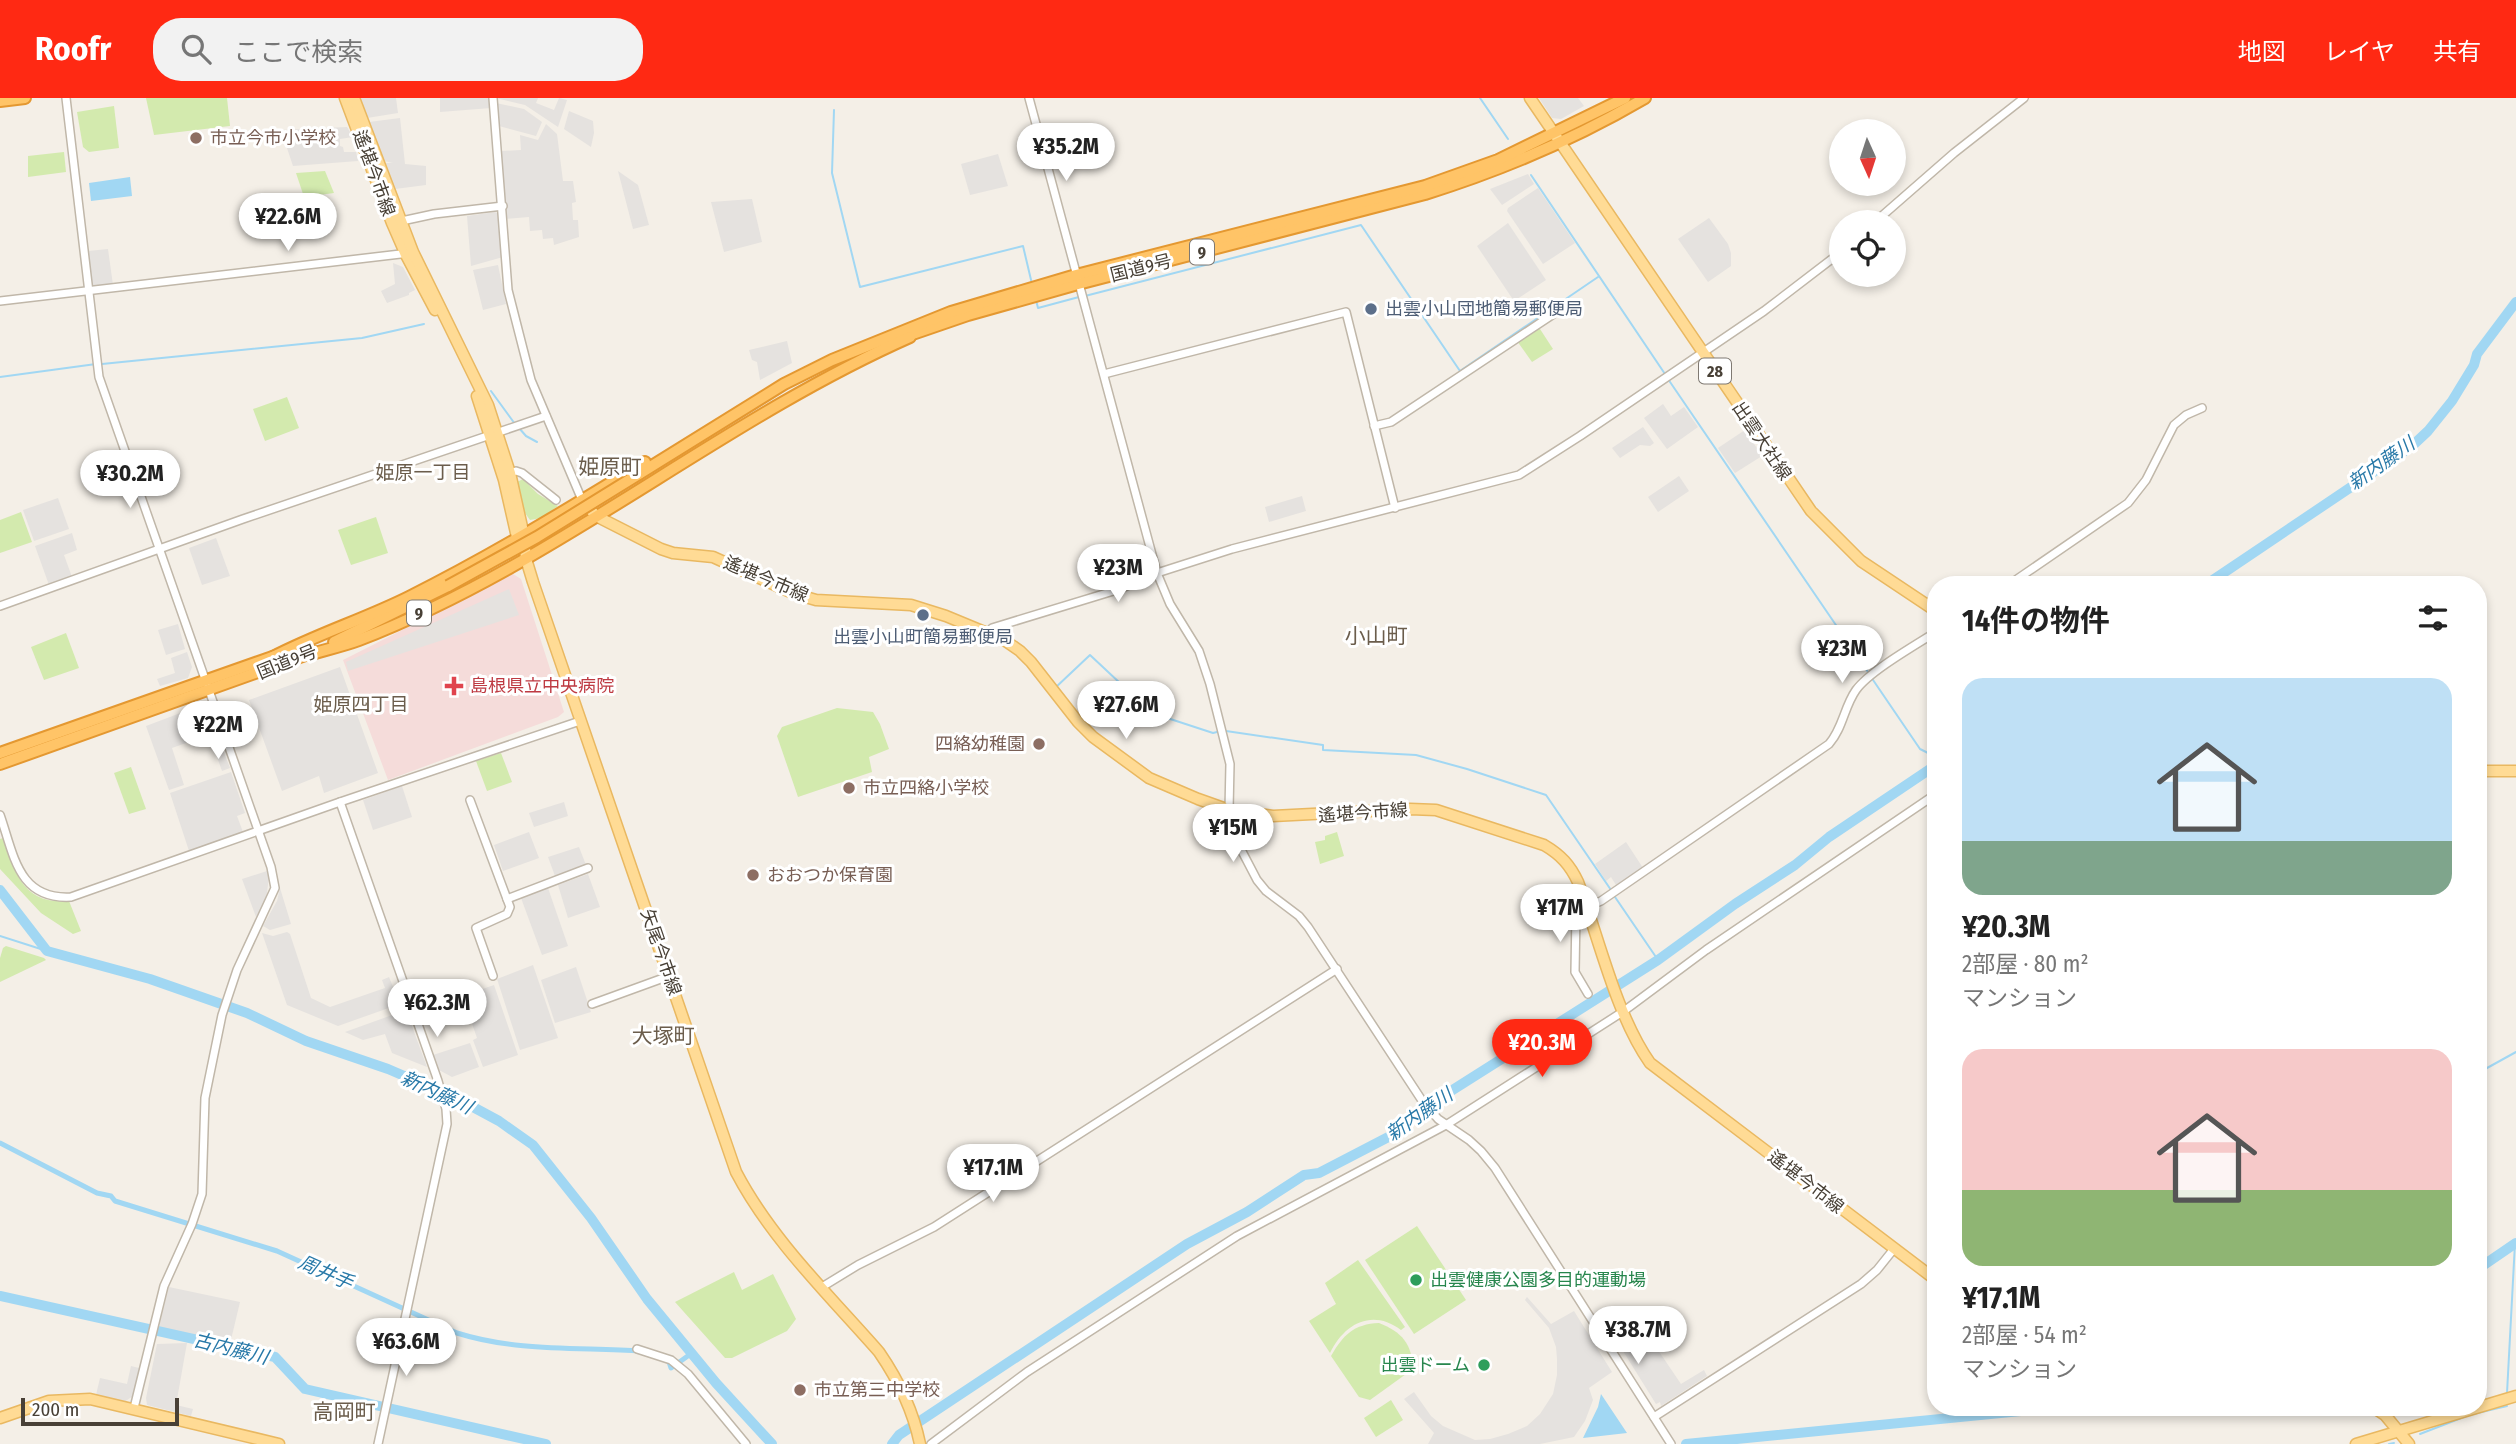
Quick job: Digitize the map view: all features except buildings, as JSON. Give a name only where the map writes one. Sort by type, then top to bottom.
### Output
[{"type":"highway","points":[[0,101],[25,98]]},
{"type":"highway","name":"国道9号","points":[[0,753],[308,655],[526,544],[784,384],[832,360],[951,312],[1425,186],[1498,160],[1625,98]]},
{"type":"highway","name":"国道9号","points":[[757,401],[849,358],[1077,279],[1425,194],[1482,176],[1560,144],[1645,98]]},
{"type":"highway","name":"9","points":[[308,655],[356,641],[411,617],[526,559],[807,388],[925,331]]},
{"type":"highway","name":"9","points":[[520,538],[772,386],[832,360]]},
{"type":"highway","name":"国道9号","points":[[0,764],[206,686],[273,657],[406,598],[520,538]]},
{"type":"highway","name":"国道9号","points":[[273,657],[329,637],[448,586]]},
{"type":"main road","name":"遙堪今市線","points":[[345,98],[409,253],[466,370],[510,473],[520,538]]},
{"type":"main road","name":"遙堪今市線","points":[[354,98],[396,222]]},
{"type":"main road","name":"出雲大社線","points":[[1530,98],[1811,511],[1861,562],[1927,605]]},
{"type":"main road","name":"遙堪今市線","points":[[494,434],[526,559]]},
{"type":"main road","name":"遙堪今市線","points":[[582,500],[596,516],[668,551],[713,557],[795,594],[816,600],[911,605],[988,633],[1020,650],[1093,737],[1163,786],[1229,810],[1282,816],[1436,810],[1544,845],[1558,853],[1572,869],[1623,1008],[1650,1063],[1927,1274]]},
{"type":"main road","name":"矢尾今市線","points":[[526,559],[736,1172],[747,1194],[778,1237],[885,1361],[905,1394],[924,1443]]},
{"type":"main road","points":[[2487,771],[2516,771]]},
{"type":"main road","points":[[2487,1405],[2516,1396]]},
{"type":"main road","points":[[0,1418],[35,1405],[70,1398],[90,1399],[279,1444]]},
{"type":"main road","points":[[2386,1416],[2409,1444]]},
{"type":"main road","points":[[2356,1444],[2452,1416]]},
{"type":"street","points":[[66,98],[99,377],[271,867],[275,888],[237,970],[222,1015],[205,1098],[202,1194],[192,1224],[164,1286],[134,1408]]},
{"type":"street","points":[[493,98],[508,290],[525,361],[582,500]]},
{"type":"street","points":[[1029,98],[1157,573],[1170,604],[1199,651],[1210,684],[1230,764],[1229,810],[1234,836],[1257,880],[1266,891],[1304,921],[1421,1099],[1438,1119],[1469,1140],[1495,1168],[1671,1444]]},
{"type":"street","points":[[1889,210],[2018,100]]},
{"type":"street","points":[[396,222],[434,214],[503,206]]},
{"type":"street","points":[[0,300],[409,253]]},
{"type":"street","points":[[988,633],[992,628],[1120,589],[1157,573],[1232,549],[1519,475],[1764,311],[1829,260]]},
{"type":"street","points":[[1374,426],[1391,422],[1564,307]]},
{"type":"street","points":[[1104,374],[1346,312],[1395,508]]},
{"type":"street","points":[[2022,576],[2128,503],[2147,480],[2174,425],[2186,415],[2202,408]]},
{"type":"street","points":[[0,606],[443,449],[546,416]]},
{"type":"street","points":[[510,473],[522,473],[556,500]]},
{"type":"street","points":[[1588,994],[1575,972],[1576,912],[1601,901],[1648,870],[1829,744],[1841,727],[1854,692],[1871,676],[1927,638]]},
{"type":"street","points":[[0,815],[25,880],[37,891],[57,898],[71,897],[580,721]]},
{"type":"street","points":[[470,800],[510,907],[508,914],[476,928],[493,976]]},
{"type":"street","points":[[924,1443],[1027,1372],[1237,1236],[1446,1125],[1623,1008],[1927,800]]},
{"type":"street","points":[[340,802],[438,1081],[447,1124],[378,1444]]},
{"type":"street","points":[[507,899],[588,868]]},
{"type":"street","points":[[822,1287],[858,1265],[934,1227],[1337,969]]},
{"type":"street","points":[[592,1004],[669,976]]},
{"type":"street","points":[[1654,1417],[1861,1284],[1893,1250]]},
{"type":"street","points":[[637,1349],[671,1360],[688,1374],[746,1444]]},
{"type":"shaded area","points":[[360,98],[396,98],[398,113],[367,118]]},
{"type":"shaded area","points":[[440,98],[489,98],[491,108],[440,112]]},
{"type":"shaded area","points":[[496,98],[538,98],[536,103],[554,110],[559,98],[567,100],[558,127],[525,105]]},
{"type":"shaded area","points":[[1539,98],[1578,98],[1584,106],[1561,119],[1552,118]]},
{"type":"shaded area","points":[[496,103],[524,109],[542,122],[536,136],[499,126]]},
{"type":"shaded area","points":[[569,111],[593,121],[591,147],[564,129]]},
{"type":"shaded area","points":[[400,118],[405,164],[426,166],[426,185],[395,189],[385,163],[393,163],[384,161],[369,122]]},
{"type":"shaded area","points":[[546,124],[557,134],[563,181],[573,181],[576,202],[572,203],[573,220],[578,220],[579,237],[554,245],[553,238],[543,239],[542,230],[530,231],[529,217],[505,219],[501,151],[521,150],[520,135],[538,140]]},
{"type":"shaded area","points":[[347,127],[353,137],[340,139],[340,146],[344,152],[356,152],[358,161],[293,166],[281,130]]},
{"type":"shaded area","points":[[998,154],[1008,186],[970,195],[961,164]]},
{"type":"shaded area","points":[[618,171],[638,185],[649,225],[633,229]]},
{"type":"shaded area","points":[[1528,174],[1534,184],[1502,205],[1490,189]]},
{"type":"shaded area","points":[[1538,188],[1575,243],[1543,264],[1507,211]]},
{"type":"shaded area","points":[[752,199],[762,242],[724,252],[711,202]]},
{"type":"shaded area","points":[[495,212],[500,215],[503,257],[471,266],[467,216]]},
{"type":"shaded area","points":[[1709,218],[1728,244],[1731,266],[1708,282],[1678,239]]},
{"type":"shaded area","points":[[1508,223],[1546,280],[1514,301],[1477,246]]},
{"type":"shaded area","points":[[108,249],[113,285],[92,287],[88,251]]},
{"type":"shaded area","points":[[393,263],[403,267],[415,290],[387,303],[381,291],[395,284]]},
{"type":"shaded area","points":[[498,265],[506,304],[483,310],[473,270]]},
{"type":"shaded area","points":[[787,341],[792,363],[760,380],[757,362],[752,360],[749,350]]},
{"type":"shaded area","points":[[1663,404],[1671,416],[1684,407],[1698,427],[1667,449],[1644,418]]},
{"type":"shaded area","points":[[1643,427],[1654,443],[1650,446],[1640,445],[1620,458],[1612,448]]},
{"type":"shaded area","points":[[1745,430],[1762,456],[1735,473],[1718,448]]},
{"type":"shaded area","points":[[1679,476],[1689,491],[1658,512],[1648,497]]},
{"type":"shaded area","points":[[1302,496],[1306,511],[1269,522],[1265,507]]},
{"type":"shaded area","points":[[58,498],[69,529],[34,541],[23,510]]},
{"type":"shaded area","points":[[72,533],[77,550],[64,555],[72,577],[49,585],[35,546]]},
{"type":"shaded area","points":[[216,538],[230,576],[202,585],[189,548]]},
{"type":"shaded area","name":"島根県立中央病院","points":[[513,574],[521,579],[564,712],[558,717],[388,780],[343,660]]},
{"type":"shaded area","points":[[509,589],[519,615],[348,671],[346,662]]},
{"type":"shaded area","points":[[178,624],[185,649],[166,655],[158,630]]},
{"type":"shaded area","points":[[187,652],[192,667],[188,678],[160,686],[157,679],[175,673],[171,658]]},
{"type":"shaded area","points":[[340,667],[378,773],[324,793],[319,776],[282,791],[249,700]]},
{"type":"shaded area","points":[[199,706],[207,730],[214,727],[230,768],[222,771],[209,735],[172,748],[184,785],[169,790],[146,726]]},
{"type":"shaded area","points":[[231,772],[245,813],[237,816],[243,832],[189,851],[170,793]]},
{"type":"shaded area","points":[[402,786],[412,817],[373,830],[363,800]]},
{"type":"shaded area","points":[[564,802],[568,816],[534,827],[529,813]]},
{"type":"shaded area","points":[[529,832],[539,858],[503,871],[494,845]]},
{"type":"shaded area","points":[[1626,842],[1643,868],[1616,885],[1611,877],[1606,881],[1595,864]]},
{"type":"shaded area","points":[[579,847],[586,865],[555,876],[548,857]]},
{"type":"shaded area","points":[[267,871],[269,877],[266,900],[256,917],[242,879]]},
{"type":"shaded area","points":[[588,874],[600,907],[568,918],[558,885]]},
{"type":"shaded area","points":[[280,888],[291,924],[270,930],[263,926],[277,901]]},
{"type":"shaded area","points":[[548,888],[568,946],[542,955],[521,898]]},
{"type":"shaded area","points":[[287,932],[290,934],[311,998],[330,1007],[385,988],[382,980],[389,977],[400,1004],[338,1026],[287,1005],[262,933],[273,936]]},
{"type":"shaded area","points":[[533,965],[558,1038],[520,1050],[497,979]]},
{"type":"shaded area","points":[[576,967],[591,1012],[555,1023],[541,980]]},
{"type":"shaded area","points":[[494,985],[518,1055],[483,1067],[473,1040],[477,1038],[468,1012],[476,1009],[471,993]]},
{"type":"shaded area","points":[[406,1010],[427,1067],[392,1053],[385,1034],[363,1040],[345,1032]]},
{"type":"shaded area","points":[[470,1043],[479,1067],[452,1077],[439,1070],[433,1055]]},
{"type":"shaded area","points":[[169,1287],[240,1302],[230,1344],[159,1327]]},
{"type":"shaded area","points":[[1527,1297],[1551,1324],[1574,1311],[1612,1372],[1589,1388],[1593,1400],[1585,1421],[1574,1437],[1540,1444],[1428,1444],[1434,1433],[1404,1399],[1414,1392],[1431,1416],[1443,1426],[1475,1440],[1508,1434],[1527,1426],[1540,1414],[1553,1394],[1557,1375],[1556,1347],[1549,1328],[1525,1300]]},
{"type":"shaded area","points":[[1643,1328],[1681,1384],[1704,1370],[1707,1376],[1661,1406],[1660,1402],[1656,1404],[1618,1343]]},
{"type":"shaded area","points":[[187,1343],[176,1405],[193,1409],[191,1416],[147,1405],[146,1398],[157,1344]]},
{"type":"shaded area","points":[[131,1366],[139,1368],[133,1396],[124,1402],[96,1395],[100,1378],[127,1384]]},
{"type":"green space","points":[[146,98],[227,98],[230,126],[154,135]]},
{"type":"green space","points":[[114,106],[119,148],[89,152],[83,147],[77,112]]},
{"type":"green space","points":[[64,152],[66,172],[28,177],[28,156]]},
{"type":"green space","points":[[325,171],[334,193],[304,197],[296,173]]},
{"type":"green space","points":[[1536,328],[1540,329],[1553,349],[1532,362],[1517,341]]},
{"type":"green space","points":[[287,397],[299,428],[265,441],[253,409]]},
{"type":"green space","points":[[523,479],[538,494],[558,506],[541,518],[530,520],[525,513],[517,482]]},
{"type":"green space","points":[[21,512],[32,542],[0,553],[0,520]]},
{"type":"green space","points":[[376,517],[388,553],[351,565],[338,530]]},
{"type":"green space","points":[[66,633],[79,668],[44,680],[31,647]]},
{"type":"green space","points":[[837,708],[873,712],[889,749],[869,757],[872,772],[798,797],[777,736],[782,727]]},
{"type":"green space","points":[[501,753],[512,782],[487,791],[476,761]]},
{"type":"green space","points":[[131,767],[146,809],[129,814],[114,773]]},
{"type":"green space","points":[[1337,832],[1344,856],[1320,864],[1315,842],[1325,840],[1325,836]]},
{"type":"green space","points":[[3,838],[17,875],[24,884],[41,898],[69,901],[81,931],[73,934],[41,913],[0,869],[0,839]]},
{"type":"green space","points":[[6,946],[46,960],[0,982],[0,958]]},
{"type":"green space","name":"出雲健康公園多目的運動場","points":[[1417,1226],[1466,1300],[1414,1334],[1365,1260]]},
{"type":"green space","points":[[1358,1260],[1405,1327],[1401,1330],[1380,1320],[1360,1322],[1343,1334],[1330,1353],[1309,1321],[1336,1304],[1325,1283]]},
{"type":"green space","points":[[734,1272],[742,1290],[773,1274],[796,1319],[787,1331],[732,1358],[725,1358],[675,1302]]},
{"type":"green space","points":[[1379,1323],[1394,1330],[1404,1340],[1413,1369],[1370,1400],[1359,1397],[1331,1356],[1350,1332]]},
{"type":"green space","points":[[1391,1400],[1403,1420],[1376,1437],[1364,1418]]},
{"type":"water","points":[[130,177],[132,196],[91,201],[89,183]]},
{"type":"water","points":[[1601,1394],[1627,1433],[1583,1438],[1598,1407]]},
{"type":"waterway","points":[[1480,98],[1508,139]]},
{"type":"waterway","points":[[834,110],[832,173],[860,287],[1023,246],[1032,284]]},
{"type":"waterway","points":[[1531,175],[1665,374]]},
{"type":"waterway","points":[[1085,296],[1361,225],[1460,371],[1598,277]]},
{"type":"waterway","points":[[1036,300],[1038,308],[1079,297]]},
{"type":"waterway","name":"新内藤川","points":[[2219,576],[2412,446],[2452,401],[2474,365],[2477,354],[2516,302]]},
{"type":"waterway","points":[[102,364],[362,338],[424,324]]},
{"type":"waterway","points":[[0,377],[96,364]]},
{"type":"waterway","points":[[1668,379],[1868,672]]},
{"type":"waterway","points":[[491,391],[515,424]]},
{"type":"waterway","points":[[519,428],[537,442]]},
{"type":"waterway","points":[[698,551],[710,552]]},
{"type":"waterway","points":[[1055,688],[1090,655],[1152,713],[1213,733],[1221,731]]},
{"type":"waterway","points":[[1871,677],[1920,749],[1927,752]]},
{"type":"waterway","points":[[1226,731],[1323,745],[1323,750],[1416,755],[1546,795],[1611,890]]},
{"type":"waterway","name":"新内藤川","points":[[892,1444],[899,1435],[1187,1244],[1247,1212],[1304,1175],[1319,1173],[1398,1132],[1432,1103],[1658,960],[1735,904],[1795,865],[1829,837],[1927,771]]},
{"type":"waterway","name":"新内藤川","points":[[0,890],[47,951],[150,979],[247,1013],[306,1041],[388,1069],[460,1100],[499,1121],[533,1145],[591,1218],[647,1299],[716,1383],[772,1444]]},
{"type":"waterway","points":[[1615,897],[1658,960]]},
{"type":"waterway","points":[[0,936],[47,951]]},
{"type":"waterway","points":[[2487,1068],[2516,1052]]},
{"type":"waterway","name":"周井手","points":[[0,1143],[97,1193],[111,1196],[115,1201],[277,1251],[457,1333],[525,1346],[641,1351]]},
{"type":"waterway","points":[[2507,1393],[2515,1243]]},
{"type":"waterway","name":"古内藤川","points":[[2487,1263],[2516,1243]]},
{"type":"waterway","name":"古内藤川","points":[[0,1296],[275,1357],[305,1389],[546,1444]]},
{"type":"waterway","name":"周井手","points":[[666,1360],[671,1368],[692,1353]]},
{"type":"waterway","points":[[2487,1411],[2507,1406]]},
{"type":"waterway","name":"古内藤川","points":[[1686,1444],[1971,1416]]},
{"type":"waterway","points":[[2420,1434],[2466,1416]]},
{"type":"waterway","points":[[2389,1444],[2394,1443]]},
{"type":"place","name":"市立今市小学校","points":[[196,138]]},
{"type":"place","name":"出雲小山団地簡易郵便局","points":[[1371,309]]},
{"type":"place","name":"出雲小山町簡易郵便局","points":[[923,615]]},
{"type":"place","name":"島根県立中央病院","points":[[454,686]]},
{"type":"place","name":"四絡幼稚園","points":[[1039,744]]},
{"type":"place","name":"市立四絡小学校","points":[[849,788]]},
{"type":"place","name":"おおつか保育園","points":[[753,875]]},
{"type":"place","name":"出雲健康公園多目的運動場","points":[[1416,1280]]},
{"type":"place","name":"出雲ドーム","points":[[1484,1365]]},
{"type":"place","name":"市立第三中学校","points":[[800,1390]]},
{"type":"district","name":"姫原町","points":[[610,467]]},
{"type":"district","name":"姫原一丁目","points":[[423,472]]},
{"type":"district","name":"小山町","points":[[1376,636]]},
{"type":"district","name":"姫原四丁目","points":[[361,704]]},
{"type":"district","name":"大塚町","points":[[663,1036]]},
{"type":"district","name":"高岡町","points":[[344,1412]]}]
